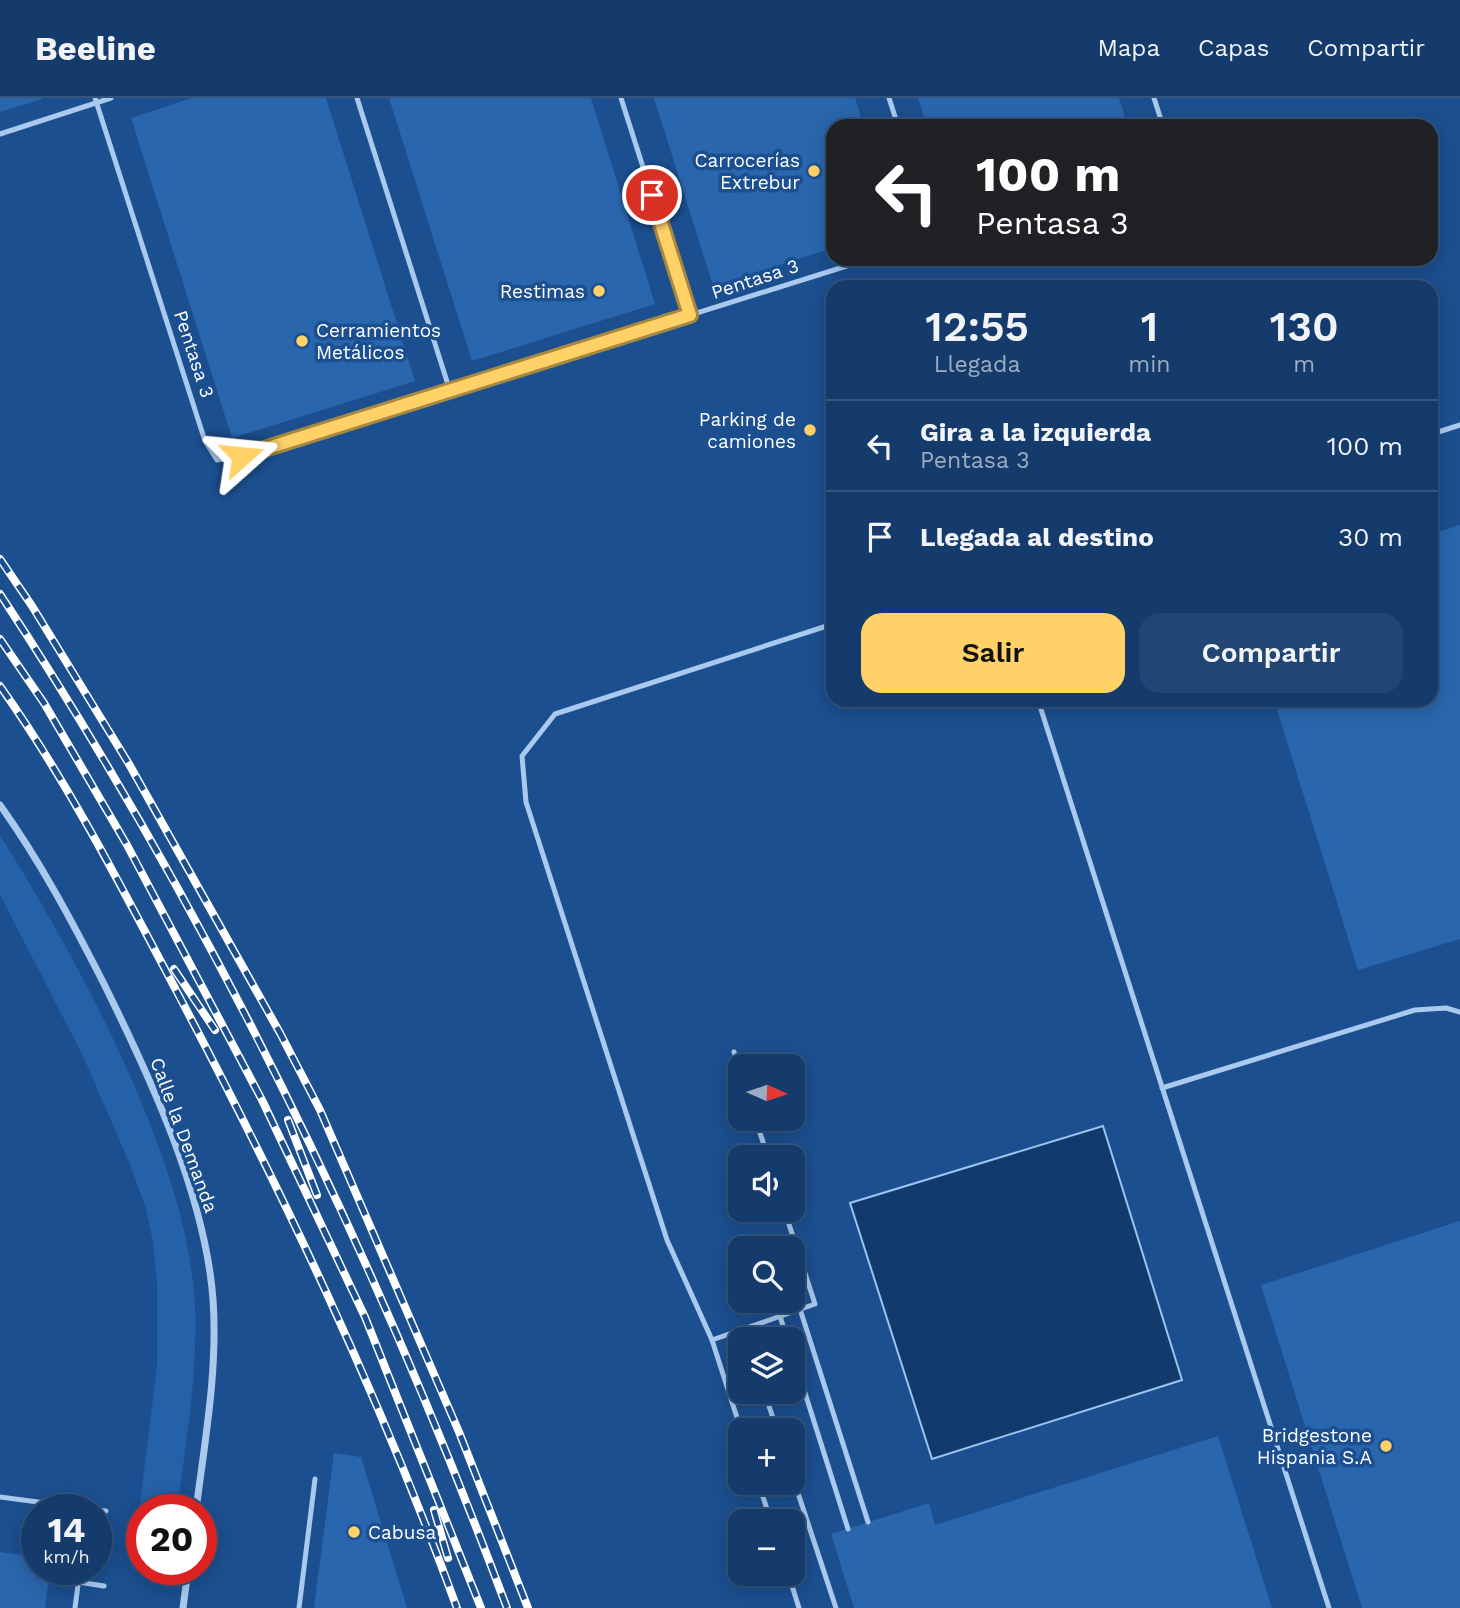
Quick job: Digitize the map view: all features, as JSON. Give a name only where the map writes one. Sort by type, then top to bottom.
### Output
[{"type":"street","name":"Calle la Demanda","points":[[0,805],[75,927],[136,1050],[173,1140],[202,1232],[213,1297],[214,1328],[212,1380],[198,1494]]},
{"type":"street","points":[[183,1608],[186,1585]]},
{"type":"lane","points":[[0,134],[96,100],[111,98]]},
{"type":"lane","points":[[356,98],[450,391]]},
{"type":"lane","name":"Pentasa 3","points":[[621,98],[690,315]]},
{"type":"lane","points":[[889,98],[896,119]]},
{"type":"lane","points":[[1154,98],[1161,119]]},
{"type":"lane","name":"Pentasa 3","points":[[96,100],[205,441],[217,460],[242,456],[847,266]]},
{"type":"lane","points":[[1438,432],[1460,425]]},
{"type":"lane","points":[[737,1418],[712,1340],[663,1227],[526,802],[522,756],[555,714],[826,626]]},
{"type":"lane","points":[[1040,707],[1329,1608]]},
{"type":"lane","points":[[1162,1088],[1415,1010],[1446,1008],[1460,1012]]},
{"type":"lane","points":[[805,1273],[815,1304],[805,1307]]},
{"type":"lane","points":[[749,1327],[789,1313]]},
{"type":"lane","points":[[801,1313],[868,1522]]},
{"type":"lane","points":[[780,1316],[784,1327]]},
{"type":"lane","points":[[712,1340],[728,1334]]},
{"type":"lane","points":[[805,1393],[848,1529]]},
{"type":"lane","points":[[299,1608],[315,1479]]},
{"type":"lane","points":[[799,1495],[836,1608]]},
{"type":"lane","points":[[0,1497],[21,1500]]},
{"type":"lane","points":[[75,1608],[78,1585]]},
{"type":"lane","points":[[98,1585],[104,1586]]},
{"type":"lane","points":[[792,1586],[799,1608]]},
{"type":"shaded area","points":[[0,835],[80,972],[115,1043],[156,1139],[172,1185],[189,1256],[195,1305],[195,1357],[179,1494],[141,1494],[157,1365],[157,1283],[146,1209],[131,1167],[83,1056],[0,895]]},
{"type":"shaded area","points":[[1103,1126],[1182,1380],[932,1459],[850,1203]]},
{"type":"building","points":[[0,98],[42,98],[42,99],[0,112]]},
{"type":"building","points":[[192,98],[326,98],[415,381],[232,438],[131,118]]},
{"type":"building","points":[[389,98],[591,98],[655,304],[472,361]]},
{"type":"building","points":[[654,98],[855,98],[862,119],[826,119],[826,250],[713,286]]},
{"type":"building","points":[[918,98],[1119,98],[1126,119],[925,119]]},
{"type":"building","points":[[1460,525],[1460,939],[1358,970],[1276,707],[1438,707],[1438,532]]},
{"type":"building","name":"Bridgestone Hispania S.A","points":[[1460,1221],[1460,1608],[1362,1608],[1261,1285]]},
{"type":"building","name":"Bridgestone Hispania S.A","points":[[1218,1436],[1272,1608],[854,1608],[831,1534],[929,1503],[935,1525]]},
{"type":"building","name":"Cabusa","points":[[334,1453],[361,1457],[407,1608],[314,1608]]},
{"type":"building","points":[[0,1552],[21,1555],[21,1585],[48,1585],[45,1608],[0,1608]]},
{"type":"railway","points":[[0,559],[129,764],[280,1033],[320,1110],[459,1432],[528,1608]]},
{"type":"railway","points":[[0,594],[76,714],[148,836],[217,960],[282,1087],[401,1345],[507,1608]]},
{"type":"railway","points":[[0,639],[44,703],[127,845],[262,1100],[365,1317],[481,1608]]},
{"type":"railway","points":[[0,686],[49,760],[136,914],[292,1219],[362,1372],[457,1608]]},
{"type":"railway","points":[[174,969],[215,1030]]},
{"type":"railway","points":[[288,1120],[317,1195]]},
{"type":"railway","points":[[434,1510],[448,1558]]},
{"type":"place","name":"Carrocerías Extrebur","points":[[814,171]]},
{"type":"place","name":"Restimas","points":[[599,291]]},
{"type":"place","name":"Cerramientos Metálicos","points":[[302,341]]},
{"type":"place","name":"Parking de camiones","points":[[810,430]]},
{"type":"place","name":"Bridgestone Hispania S.A","points":[[1386,1446]]},
{"type":"place","name":"Cabusa","points":[[354,1532]]},
{"type":"route","points":[[242,456],[690,315],[652,195]]}]
